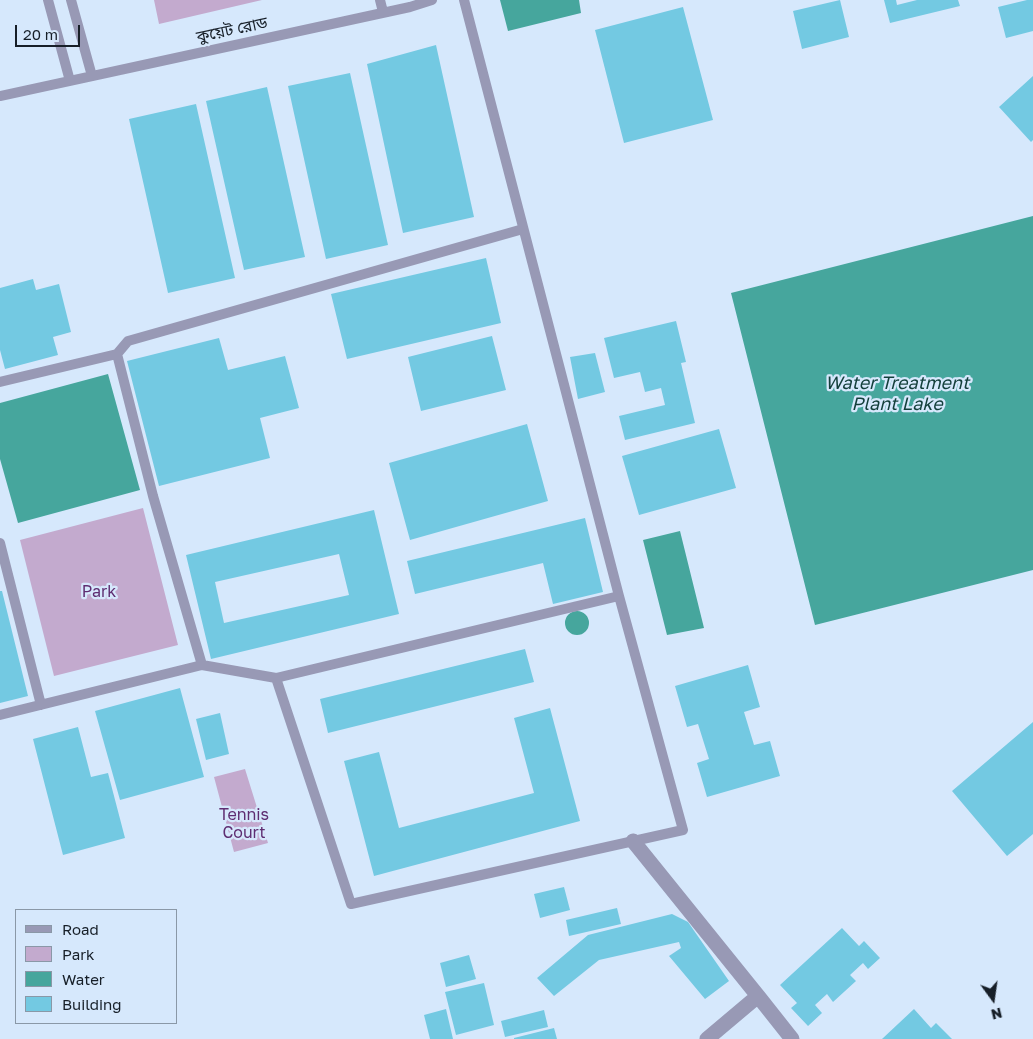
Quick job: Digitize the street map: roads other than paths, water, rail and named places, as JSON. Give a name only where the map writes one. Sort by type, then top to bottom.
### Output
[{"type":"street","points":[[633,841],[792,1039]]},
{"type":"street","points":[[707,1039],[758,996]]},
{"type":"lane","points":[[48,0],[70,80]]},
{"type":"lane","points":[[71,0],[92,76]]},
{"type":"lane","points":[[380,0],[383,12]]},
{"type":"lane","name":"কুয়েট রোড","points":[[0,96],[383,12],[409,3],[432,0]]},
{"type":"lane","points":[[276,678],[351,904],[683,830],[619,596],[464,0]]},
{"type":"lane","points":[[0,382],[117,354],[128,341],[523,229]]},
{"type":"lane","points":[[117,354],[153,496],[202,664]]},
{"type":"lane","points":[[0,543],[41,705]]},
{"type":"lane","points":[[0,715],[202,664],[276,678],[619,596]]},
{"type":"water","points":[[500,0],[579,0],[581,13],[508,31]]},
{"type":"water","name":"Water Treatment Plant Lake","points":[[1033,216],[1033,570],[815,625],[731,293]]},
{"type":"water","points":[[108,374],[140,490],[18,523],[0,459],[0,403]]},
{"type":"water","points":[[680,531],[704,628],[667,635],[643,540]]},
{"type":"water","points":[[577,611],[582,612],[588,618],[588,628],[582,634],[577,635],[572,634],[566,628],[565,623],[566,618],[572,612]]},
{"type":"park label","name":"Park","points":[[99,592]]},
{"type":"park label","name":"Tennis Court","points":[[244,824]]}]
